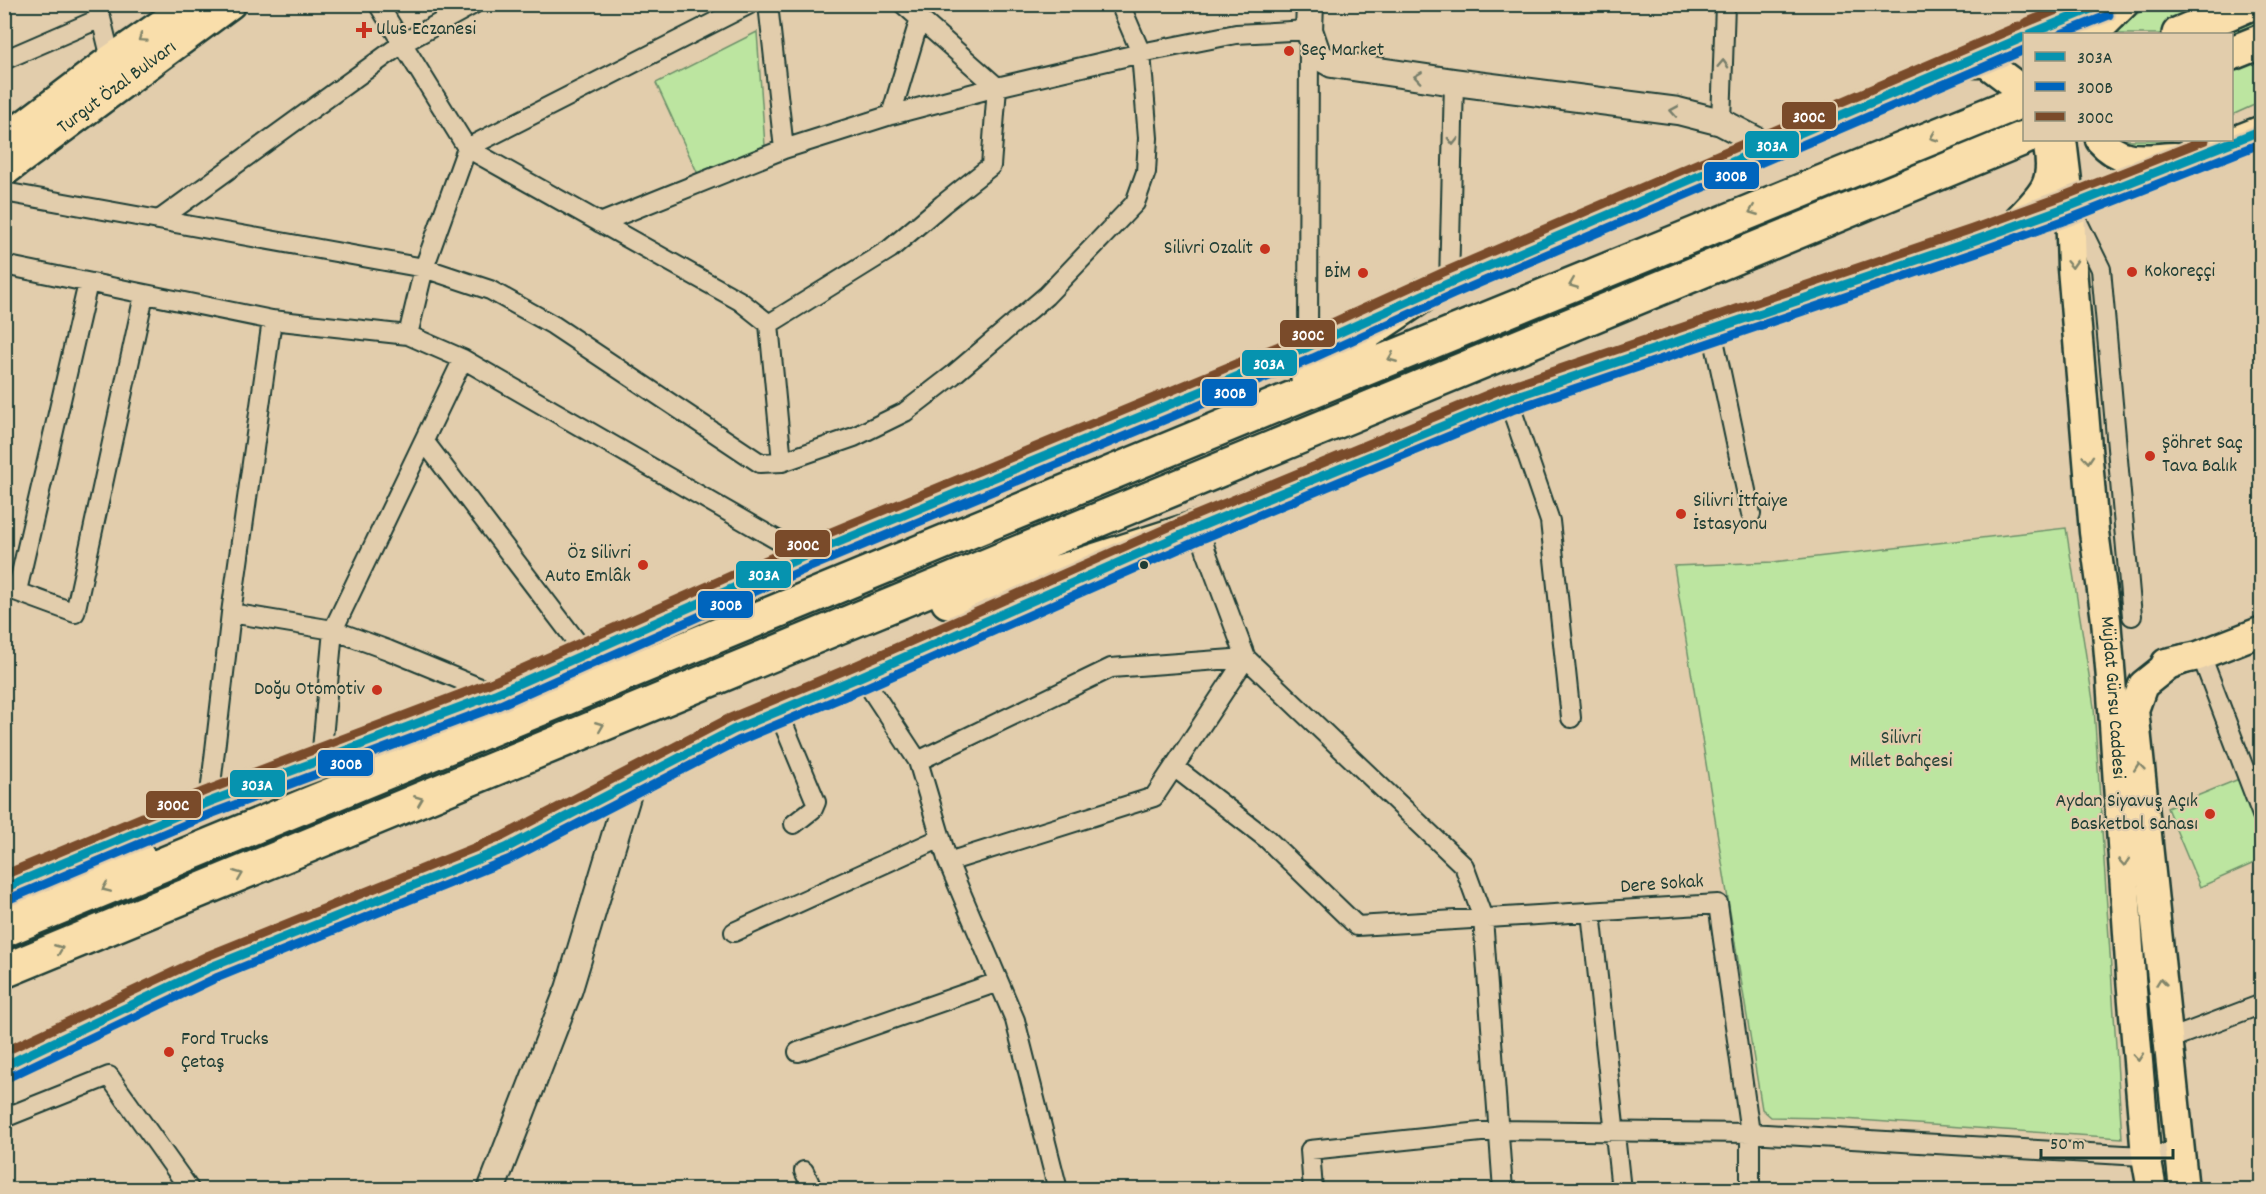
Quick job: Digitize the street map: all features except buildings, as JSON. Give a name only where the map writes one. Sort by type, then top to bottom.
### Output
[{"type":"highway","points":[[2181,33],[2249,4]]},
{"type":"highway","points":[[2233,53],[2262,41]]},
{"type":"highway","points":[[4,930],[1254,414],[2023,101]]},
{"type":"highway","points":[[4,971],[2013,143]]},
{"type":"highway","points":[[1254,414],[1336,359],[1369,332],[1436,289]]},
{"type":"highway","points":[[844,625],[941,603],[1069,569],[1199,527]]},
{"type":"highway","points":[[4,893],[15,894],[116,862],[166,851],[199,849]]},
{"type":"main road","name":"Turgut Özal Bulvarı","points":[[4,140],[111,59],[190,4]]},
{"type":"main road","name":"Turgut Özal Bulvarı","points":[[4,172],[231,4]]},
{"type":"main road","points":[[1310,4],[1309,30],[1318,56],[1332,64],[1678,111],[1721,122],[1767,146]]},
{"type":"main road","points":[[2039,27],[2104,4]]},
{"type":"main road","points":[[2095,33],[2124,4]]},
{"type":"main road","points":[[4,888],[209,802],[495,694],[805,556],[1308,347],[1436,289],[2023,34]]},
{"type":"main road","points":[[1960,63],[1986,63],[2023,93]]},
{"type":"main road","points":[[4,1066],[211,968],[506,848],[733,730],[862,676],[1199,527],[1508,399],[2012,227],[2262,130]]},
{"type":"main road","points":[[2012,227],[2047,188],[2051,162],[2046,141]]},
{"type":"main road","name":"Müjdat Gürsu Caddesi","points":[[2062,141],[2070,206],[2072,268],[2094,532],[2106,620],[2113,699],[2145,1156],[2152,1190]]},
{"type":"main road","points":[[2101,141],[2110,152],[2132,159],[2198,155]]},
{"type":"main road","points":[[2113,699],[2125,681],[2141,668],[2193,657],[2262,631]]},
{"type":"main road","name":"Müjdat Gürsu Caddesi","points":[[2184,1190],[2134,710],[2143,685],[2168,665],[2193,657]]},
{"type":"main road","points":[[491,1190],[569,989],[631,783]]},
{"type":"street","points":[[378,4],[467,148],[740,301],[769,324],[782,462]]},
{"type":"street","points":[[159,220],[403,44],[474,4]]},
{"type":"street","points":[[768,4],[784,149]]},
{"type":"street","points":[[903,4],[997,87]]},
{"type":"street","points":[[4,192],[424,268],[490,290],[553,325],[760,463],[782,462],[854,437],[905,412],[953,375],[1046,296],[1135,203],[1146,172],[1148,138],[1141,53],[1120,4]]},
{"type":"street","points":[[1721,122],[1725,4]]},
{"type":"street","points":[[408,335],[424,268],[467,148],[739,7]]},
{"type":"street","points":[[4,60],[98,11],[111,59]]},
{"type":"street","points":[[891,115],[920,18]]},
{"type":"street","points":[[600,223],[784,149],[891,115],[1141,53],[1236,34],[1309,30],[1308,347]]},
{"type":"street","points":[[1436,289],[1454,82]]},
{"type":"street","points":[[769,324],[890,249],[991,166],[997,87]]},
{"type":"street","points":[[2070,206],[2101,269],[2132,616]]},
{"type":"street","points":[[4,265],[144,296],[272,320],[408,335],[463,359],[805,556]]},
{"type":"street","points":[[88,283],[11,589],[75,614],[144,296]]},
{"type":"street","points":[[209,802],[231,613],[272,320]]},
{"type":"street","points":[[1712,330],[1751,514]]},
{"type":"street","points":[[321,760],[333,630],[463,359]]},
{"type":"street","points":[[1508,399],[1550,520],[1571,718]]},
{"type":"street","points":[[424,441],[586,654]]},
{"type":"street","points":[[1199,527],[1246,658],[1464,866],[1483,918],[1503,1190]]},
{"type":"street","points":[[231,613],[333,630],[495,694]]},
{"type":"street","points":[[2193,657],[2262,815]]},
{"type":"street","points":[[918,761],[1111,668],[1246,658]]},
{"type":"street","points":[[948,861],[1154,797],[1246,658]]},
{"type":"street","points":[[862,676],[918,761],[948,861],[1015,1020],[1058,1190]]},
{"type":"street","points":[[777,711],[816,802],[813,808],[794,824]]},
{"type":"street","name":"Dere Sokak","points":[[1174,767],[1267,839],[1357,926],[1718,904],[1750,1133],[1750,1190]]},
{"type":"street","points":[[734,932],[941,838]]},
{"type":"street","points":[[1591,912],[1622,1190]]},
{"type":"street","points":[[798,1052],[998,982]]},
{"type":"street","points":[[2167,1040],[2262,1004]]},
{"type":"street","points":[[4,1118],[109,1076],[190,1190]]},
{"type":"street","points":[[1313,1190],[1310,1150],[1500,1130],[1750,1133],[2145,1156],[2181,1152]]},
{"type":"street","points":[[804,1171],[813,1190]]},
{"type":"green space","points":[[2152,5],[2261,5],[2261,102],[2233,115],[2233,33],[2111,33],[2118,25]]},
{"type":"green space","points":[[757,32],[765,146],[698,174],[656,83]]},
{"type":"green space","points":[[2124,141],[2170,141],[2148,147]]},
{"type":"green space","name":"Silivri Millet Bahçesi","points":[[2066,528],[2094,707],[2122,1138],[1829,1118],[1771,1117],[1762,1109],[1674,566],[1773,562]]},
{"type":"green space","points":[[2239,779],[2261,841],[2261,860],[2200,887],[2167,808]]},
{"type":"transit line","name":"300C","points":[[2025,23],[2071,4]]},
{"type":"transit line","name":"303A","points":[[2032,33],[2103,4]]},
{"type":"transit line","name":"300B","points":[[2064,33],[2109,15]]},
{"type":"transit line","name":"300C","points":[[4,875],[205,791],[490,683],[800,545],[1303,336],[1444,272],[2019,26]]},
{"type":"transit line","name":"303A","points":[[4,888],[209,802],[495,694],[805,556],[1308,347],[1449,283],[2023,37]]},
{"type":"transit line","name":"300B","points":[[9,899],[213,813],[500,705],[810,567],[1313,358],[1454,294],[2023,50]]},
{"type":"transit line","name":"303A","points":[[4,1066],[211,967],[506,848],[733,730],[862,676],[1199,527],[1508,399],[1976,240],[2070,206],[2262,130]]},
{"type":"transit line","name":"300C","points":[[4,1052],[207,956],[501,837],[728,719],[857,665],[1194,516],[1504,388],[1972,229],[2202,141]]},
{"type":"transit line","name":"300B","points":[[9,1077],[216,978],[510,859],[738,741],[867,687],[1204,538],[1512,410],[1980,251],[2074,217],[2262,143]]},
{"type":"place","name":"Ulus Eczanesi","points":[[364,30]]},
{"type":"place","name":"Seç Market","points":[[1289,51]]},
{"type":"place","name":"Silivri Ozalit","points":[[1265,249]]},
{"type":"place","name":"Kokoreççi","points":[[2132,272]]},
{"type":"place","name":"BİM","points":[[1363,273]]},
{"type":"place","name":"Şöhret Saç Tava Balık","points":[[2150,456]]},
{"type":"place","name":"Silivri İtfaiye İstasyonu","points":[[1681,514]]},
{"type":"place","name":"Öz Silivri Auto Emlâk","points":[[643,565]]},
{"type":"place","name":"Doğu Otomotiv","points":[[377,690]]},
{"type":"place","name":"Aydan Siyavuş Açık Basketbol Sahası","points":[[2210,814]]},
{"type":"place","name":"Ford Trucks Çetaş","points":[[169,1052]]}]
